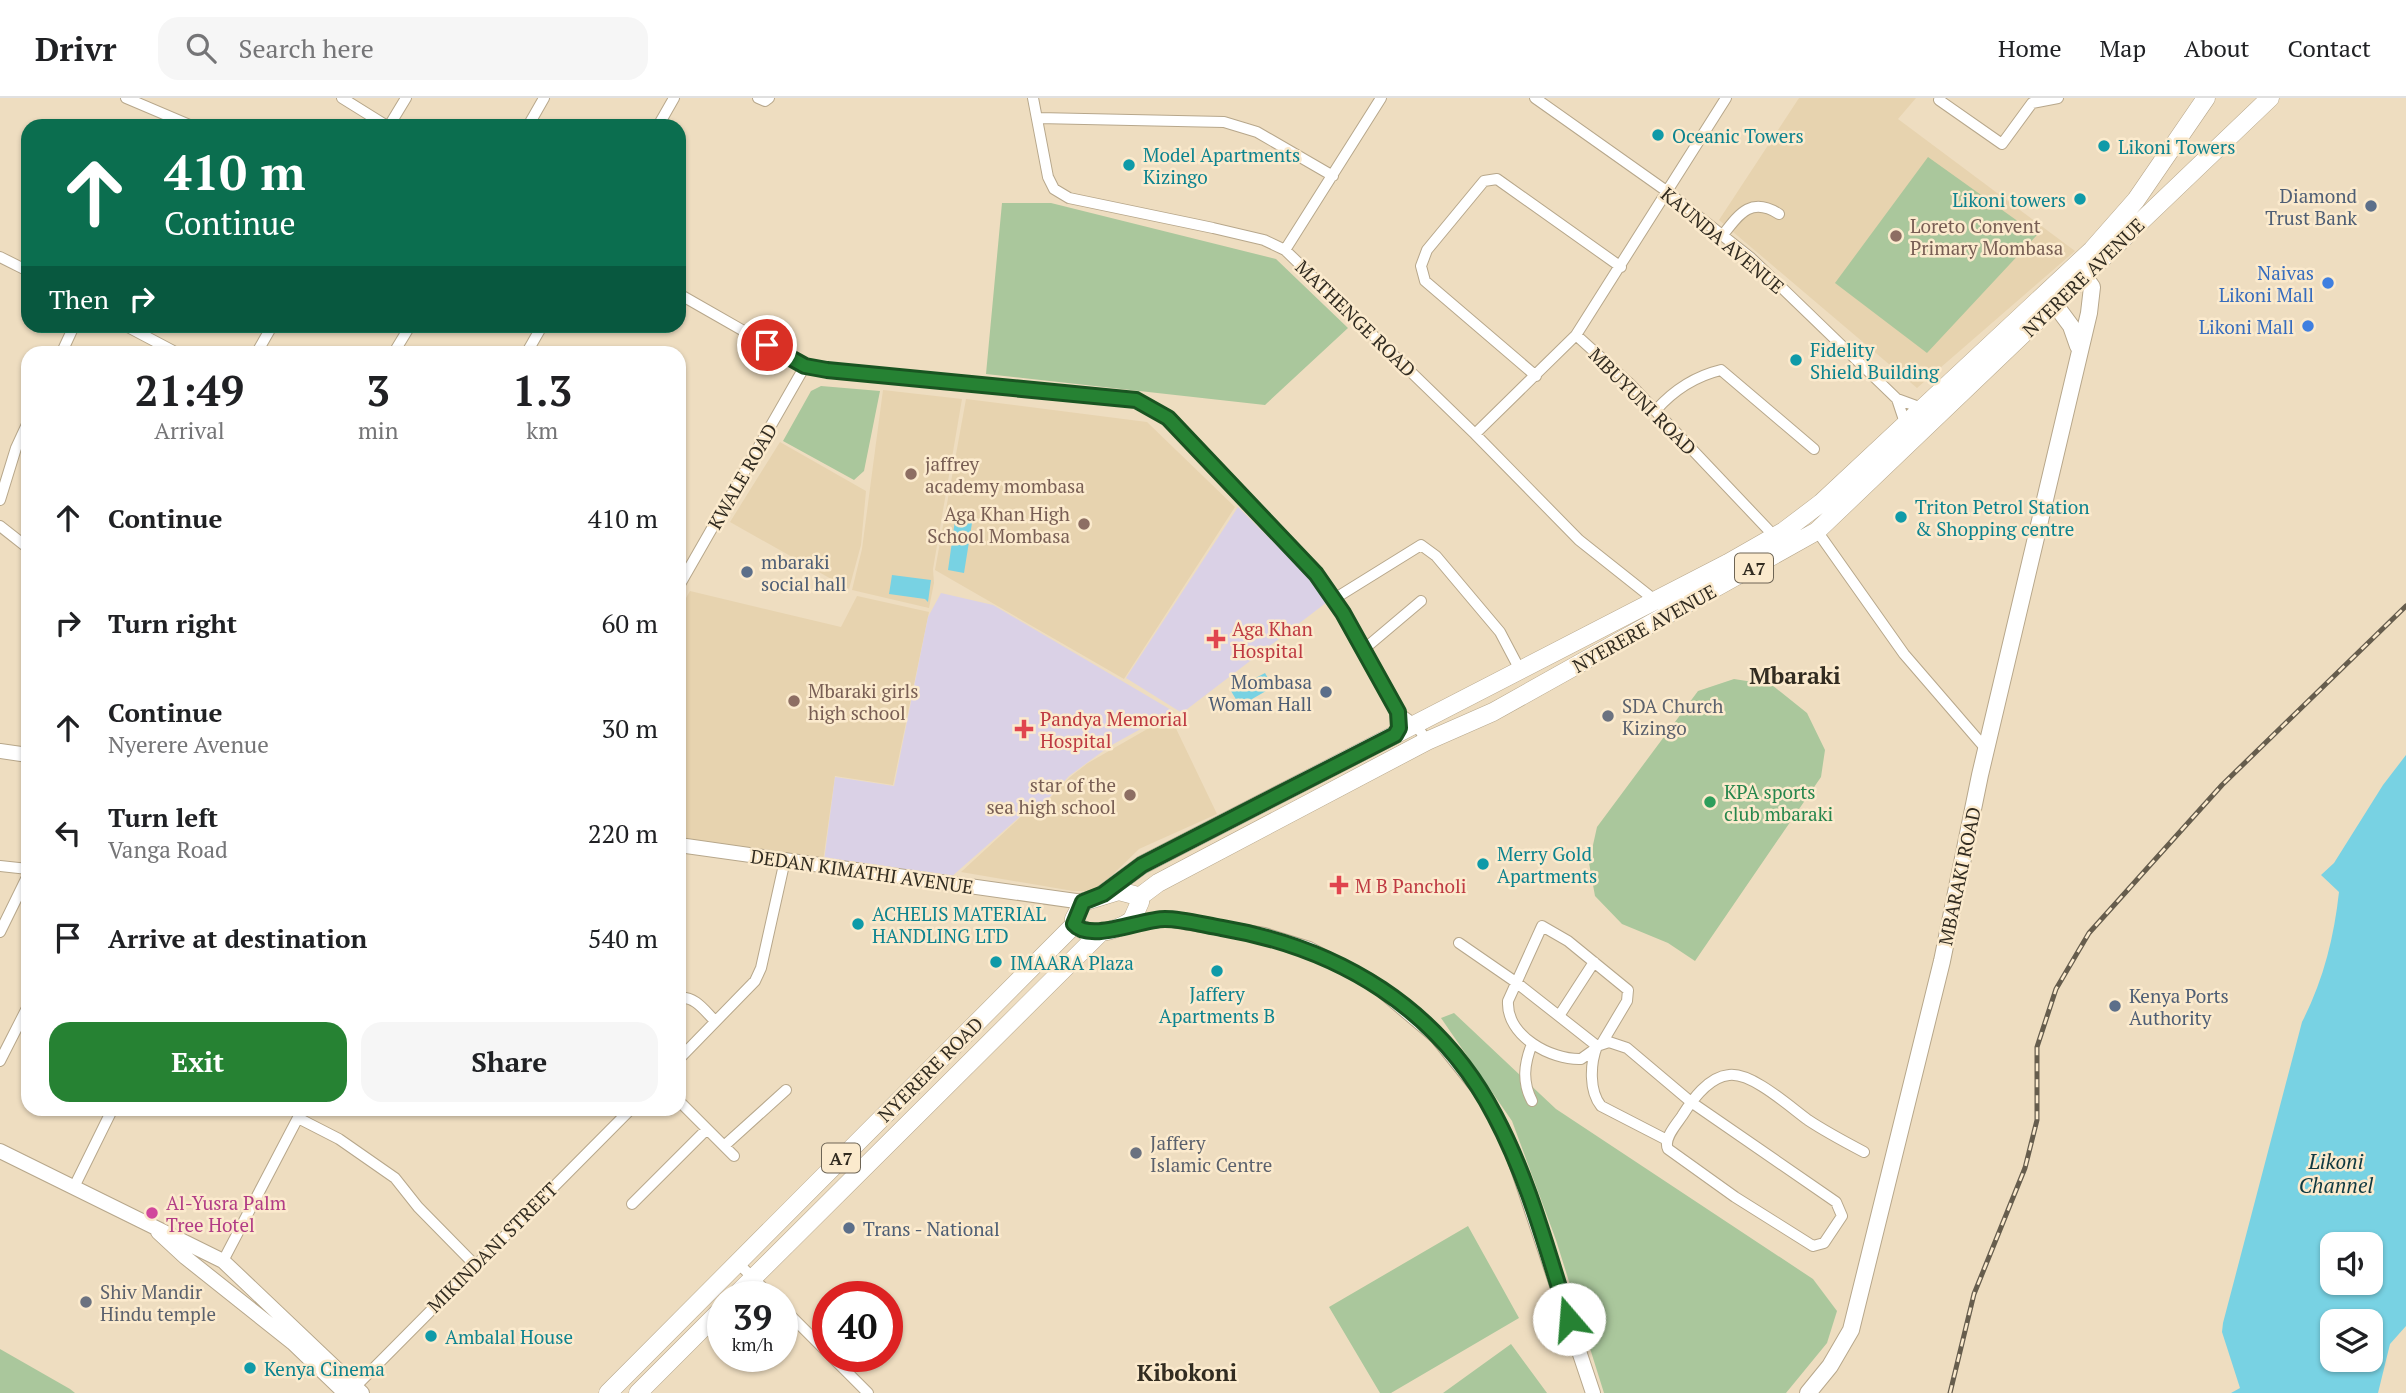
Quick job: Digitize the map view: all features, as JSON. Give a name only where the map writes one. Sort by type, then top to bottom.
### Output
[{"type":"highway","name":"NYERERE AVENUE","points":[[2080,270],[2136,200],[2206,98]]},
{"type":"highway","name":"NYERERE AVENUE","points":[[1139,900],[1158,883],[1427,741],[1493,712],[1671,613],[1780,544],[1821,503],[1910,431],[2080,270],[2270,98]]},
{"type":"highway","name":"NYERERE AVENUE","points":[[1103,894],[1142,865],[1654,601],[1780,544],[1817,531],[1834,517],[1910,431]]},
{"type":"highway","points":[[1821,503],[1834,517]]},
{"type":"highway","points":[[1493,712],[1631,613]]},
{"type":"highway","points":[[1356,755],[1365,774]]},
{"type":"highway","points":[[1240,815],[1252,834]]},
{"type":"highway","points":[[1074,921],[1085,932],[1101,932],[1128,924],[1139,900],[1128,892],[1103,894],[1083,902]]},
{"type":"highway","name":"NYERERE ROAD","points":[[608,1393],[937,1063],[1074,921],[1083,902]]},
{"type":"highway","name":"NYERERE ROAD","points":[[750,1281],[1101,932]]},
{"type":"highway","points":[[937,1063],[952,1080]]},
{"type":"highway","points":[[917,1082],[933,1099]]},
{"type":"highway","points":[[638,1393],[707,1324]]},
{"type":"main road","name":"MBARAKI ROAD","points":[[1808,1393],[1837,1356],[1857,1311],[1942,961],[1986,749],[2078,346],[2089,313],[2092,287],[2080,270]]},
{"type":"main road","points":[[2050,298],[2071,326],[2078,346]]},
{"type":"street","points":[[126,98],[176,119]]},
{"type":"street","points":[[342,98],[376,119]]},
{"type":"street","points":[[392,119],[406,98]]},
{"type":"street","points":[[532,119],[544,98]]},
{"type":"street","points":[[662,119],[674,98]]},
{"type":"street","points":[[758,98],[765,101],[769,98]]},
{"type":"street","name":"MATHENGE ROAD","points":[[1033,98],[1048,177],[1054,189],[1069,198],[1264,240],[1285,250],[1475,434],[1579,540],[1671,613]]},
{"type":"street","points":[[1285,250],[1381,98]]},
{"type":"street","name":"KAUNDA AVENUE","points":[[1535,98],[1665,190],[1751,258],[1897,399],[1929,413]]},
{"type":"street","name":"MBUYUNI ROAD","points":[[1726,98],[1665,190],[1621,267],[1576,335],[1656,410],[1780,544]]},
{"type":"street","points":[[1939,100],[2002,144],[2030,101],[2058,98]]},
{"type":"street","points":[[1038,118],[1224,122],[1257,132],[1333,176]]},
{"type":"street","points":[[1536,376],[1425,281],[1421,266],[1427,250],[1479,186],[1484,181],[1497,179],[1621,267]]},
{"type":"street","points":[[1722,236],[1734,220],[1752,207],[1766,206],[1779,214]]},
{"type":"street","points":[[0,257],[21,268]]},
{"type":"street","points":[[686,298],[805,366],[1118,397],[1152,408],[1168,418],[1316,574],[1334,599],[1398,712],[1416,725],[1427,741]]},
{"type":"street","points":[[139,333],[164,346]]},
{"type":"street","points":[[1475,434],[1576,335]]},
{"type":"street","name":"KWALE ROAD","points":[[686,574],[805,366]]},
{"type":"street","points":[[1656,410],[1667,397],[1692,381],[1721,370],[1814,449]]},
{"type":"street","points":[[1897,399],[1910,431]]},
{"type":"street","points":[[0,500],[21,438]]},
{"type":"street","points":[[0,526],[21,542]]},
{"type":"street","points":[[1817,531],[1905,654],[1986,749]]},
{"type":"street","points":[[1334,599],[1421,545],[1436,556],[1500,632],[1520,670]]},
{"type":"street","points":[[1363,650],[1421,601]]},
{"type":"street","points":[[1398,712],[1399,728],[1395,735],[1404,754]]},
{"type":"street","points":[[0,751],[21,754]]},
{"type":"street","name":"DEDAN KIMATHI AVENUE","points":[[686,846],[1083,902]]},
{"type":"street","points":[[686,1051],[758,974],[785,860]]},
{"type":"street","points":[[0,866],[21,868]]},
{"type":"street","points":[[0,932],[21,889]]},
{"type":"street","name":"DEDAN KIMATHI AVENUE","points":[[1044,897],[1074,921]]},
{"type":"street","points":[[1139,900],[1166,919]]},
{"type":"street","points":[[1128,924],[1166,919],[1264,935],[1332,959],[1388,993],[1449,1049],[1485,1097],[1521,1172],[1593,1393]]},
{"type":"street","points":[[1542,926],[1569,941],[1628,990],[1627,1000],[1598,1046],[1581,1059],[1561,1058],[1532,1044],[1507,1009],[1517,983],[1542,926]]},
{"type":"street","points":[[1459,943],[1517,983],[1598,1046],[1626,1048],[1692,1102],[1836,1202],[1842,1216],[1840,1222],[1825,1243],[1813,1246],[1690,1166],[1668,1149],[1667,1140],[1692,1102],[1706,1087],[1724,1076],[1742,1076],[1864,1152]]},
{"type":"street","points":[[1559,1016],[1594,962]]},
{"type":"street","points":[[686,997],[695,1001],[714,1020]]},
{"type":"street","points":[[0,1060],[21,1020]]},
{"type":"street","points":[[0,1032],[12,1038]]},
{"type":"street","points":[[1532,1044],[1525,1061],[1525,1083],[1532,1101]]},
{"type":"street","points":[[1598,1046],[1592,1076],[1596,1100],[1601,1106],[1667,1140]]},
{"type":"street","points":[[724,1146],[786,1090]]},
{"type":"street","points":[[686,1109],[734,1156]]},
{"type":"street","points":[[74,1187],[109,1116]]},
{"type":"street","points":[[223,1261],[299,1116]]},
{"type":"street","points":[[303,1116],[395,1178],[418,1207],[475,1265]]},
{"type":"street","name":"MIKINDANI STREET","points":[[354,1391],[624,1116]]},
{"type":"street","points":[[632,1204],[706,1130]]},
{"type":"street","points":[[0,1151],[223,1261],[354,1391]]},
{"type":"street","points":[[150,1225],[227,1291],[354,1391]]},
{"type":"street","points":[[738,1263],[756,1281]]},
{"type":"street","points":[[227,1291],[239,1276]]},
{"type":"street","points":[[798,1323],[812,1338]]},
{"type":"street","points":[[846,1372],[868,1393]]},
{"type":"shaded area","name":"Loreto Convent Primary Mombasa","points":[[1799,98],[1916,98],[1898,119],[2075,251],[1917,388],[1719,220]]},
{"type":"shaded area","name":"jaffrey academy mombasa","points":[[883,390],[962,399],[933,569],[934,583],[929,608],[852,590],[862,549]]},
{"type":"shaded area","name":"Aga Khan High School Mombasa","points":[[966,399],[1147,422],[1235,507],[1124,679],[935,570]]},
{"type":"shaded area","points":[[780,442],[866,491],[861,545],[849,589],[730,522]]},
{"type":"shaded area","name":"Aga Khan Hospital","points":[[1238,507],[1331,599],[1182,713],[1126,678]]},
{"type":"shaded area","name":"Mbaraki girls high school","points":[[690,591],[841,627],[857,596],[929,612],[893,785],[835,776],[823,861],[686,840],[686,598]]},
{"type":"shaded area","name":"Pandya Memorial Hospital","points":[[941,593],[993,605],[1173,711],[1110,746],[1069,776],[1033,815],[1025,812],[950,878],[824,861],[835,777],[894,786],[928,617]]},
{"type":"shaded area","name":"star of the sea high school","points":[[1170,716],[1217,814],[1139,849],[1096,891],[1073,891],[961,872],[1025,813],[1033,816],[1070,777],[1088,763]]},
{"type":"green space","points":[[1928,157],[2037,235],[1927,353],[1835,283]]},
{"type":"green space","points":[[1002,203],[1051,203],[1276,259],[1348,328],[1265,405],[986,374]]},
{"type":"green space","points":[[821,386],[880,391],[864,471],[854,480],[783,441],[811,391]]},
{"type":"green space","name":"KPA sports club mbaraki","points":[[1734,679],[1772,685],[1807,713],[1825,750],[1821,777],[1695,961],[1668,943],[1622,924],[1595,896],[1589,863],[1597,827],[1698,691]]},
{"type":"green space","points":[[1454,1013],[1556,1109],[1813,1279],[1837,1311],[1827,1343],[1786,1393],[1604,1393],[1556,1240],[1512,1121],[1441,1018]]},
{"type":"green space","points":[[1468,1226],[1519,1318],[1391,1393],[1380,1393],[1329,1307]]},
{"type":"green space","points":[[1511,1344],[1547,1393],[1443,1393]]},
{"type":"green space","points":[[0,1349],[70,1389],[75,1393],[0,1393]]},
{"type":"water","points":[[955,520],[972,523],[964,573],[948,570]]},
{"type":"water","points":[[892,575],[931,580],[928,602],[925,599],[889,594]]},
{"type":"water","points":[[1265,673],[1273,687],[1240,706],[1231,691]]},
{"type":"water","name":"Likoni Channel","points":[[2406,755],[2406,1326],[2390,1344],[2378,1393],[2231,1393],[2240,1388],[2222,1332],[2223,1323],[2302,1022],[2322,975],[2334,926],[2339,892],[2321,875],[2334,863],[2383,785]]},
{"type":"railway","points":[[1950,1393],[1974,1294],[2025,1168],[2037,1120],[2037,1047],[2056,989],[2089,933],[2222,785],[2406,606]]},
{"type":"place","name":"Oceanic Towers","points":[[1658,135]]},
{"type":"place","name":"Likoni Towers","points":[[2104,146]]},
{"type":"place","name":"Model Apartments Kizingo","points":[[1129,165]]},
{"type":"place","name":"Likoni towers","points":[[2080,199]]},
{"type":"place","name":"Diamond Trust Bank","points":[[2371,206]]},
{"type":"place","name":"Loreto Convent Primary Mombasa","points":[[1896,236]]},
{"type":"place","name":"Naivas Likoni Mall","points":[[2328,283]]},
{"type":"place","name":"Likoni Mall","points":[[2308,326]]},
{"type":"place","name":"Fidelity Shield Building","points":[[1796,360]]},
{"type":"place","name":"jaffrey academy mombasa","points":[[911,474]]},
{"type":"place","name":"Triton Petrol Station & Shopping centre","points":[[1901,517]]},
{"type":"place","name":"Aga Khan High School Mombasa","points":[[1084,524]]},
{"type":"place","name":"mbaraki social hall","points":[[747,572]]},
{"type":"place","name":"Aga Khan Hospital","points":[[1216,639]]},
{"type":"place","name":"Mombasa Woman Hall","points":[[1326,692]]},
{"type":"place","name":"Mbaraki girls high school","points":[[794,701]]},
{"type":"place","name":"SDA Church Kizingo","points":[[1608,716]]},
{"type":"place","name":"Pandya Memorial Hospital","points":[[1024,729]]},
{"type":"place","name":"star of the sea high school","points":[[1130,795]]},
{"type":"place","name":"KPA sports club mbaraki","points":[[1710,802]]},
{"type":"place","name":"Merry Gold Apartments","points":[[1483,864]]},
{"type":"place","name":"M B Pancholi","points":[[1339,885]]},
{"type":"place","name":"ACHELIS MATERIAL HANDLING LTD","points":[[858,924]]},
{"type":"place","name":"IMAARA Plaza","points":[[996,962]]},
{"type":"place","name":"Jaffery Apartments B","points":[[1217,971]]},
{"type":"place","name":"Kenya Ports Authority","points":[[2115,1006]]},
{"type":"place","name":"Jaffery Islamic Centre","points":[[1136,1153]]},
{"type":"place","name":"Al-Yusra Palm Tree Hotel","points":[[152,1213]]},
{"type":"place","name":"Trans - National","points":[[849,1228]]},
{"type":"place","name":"Shiv Mandir Hindu temple","points":[[86,1302]]},
{"type":"place","name":"Ambalal House","points":[[431,1336]]},
{"type":"place","name":"Kenya Cinema","points":[[250,1368]]},
{"type":"district","name":"Mbaraki","points":[[1795,675]]},
{"type":"district","name":"Kibokoni","points":[[1187,1372]]},
{"type":"route","points":[[767,345],[805,366],[827,370],[1136,400],[1168,418],[1316,574],[1343,613],[1398,712],[1399,728],[1395,735],[1142,865],[1103,894],[1083,902],[1074,924],[1080,930],[1090,933],[1166,919],[1264,935],[1332,959],[1388,993],[1449,1049],[1495,1115],[1521,1172],[1569,1319]]}]
